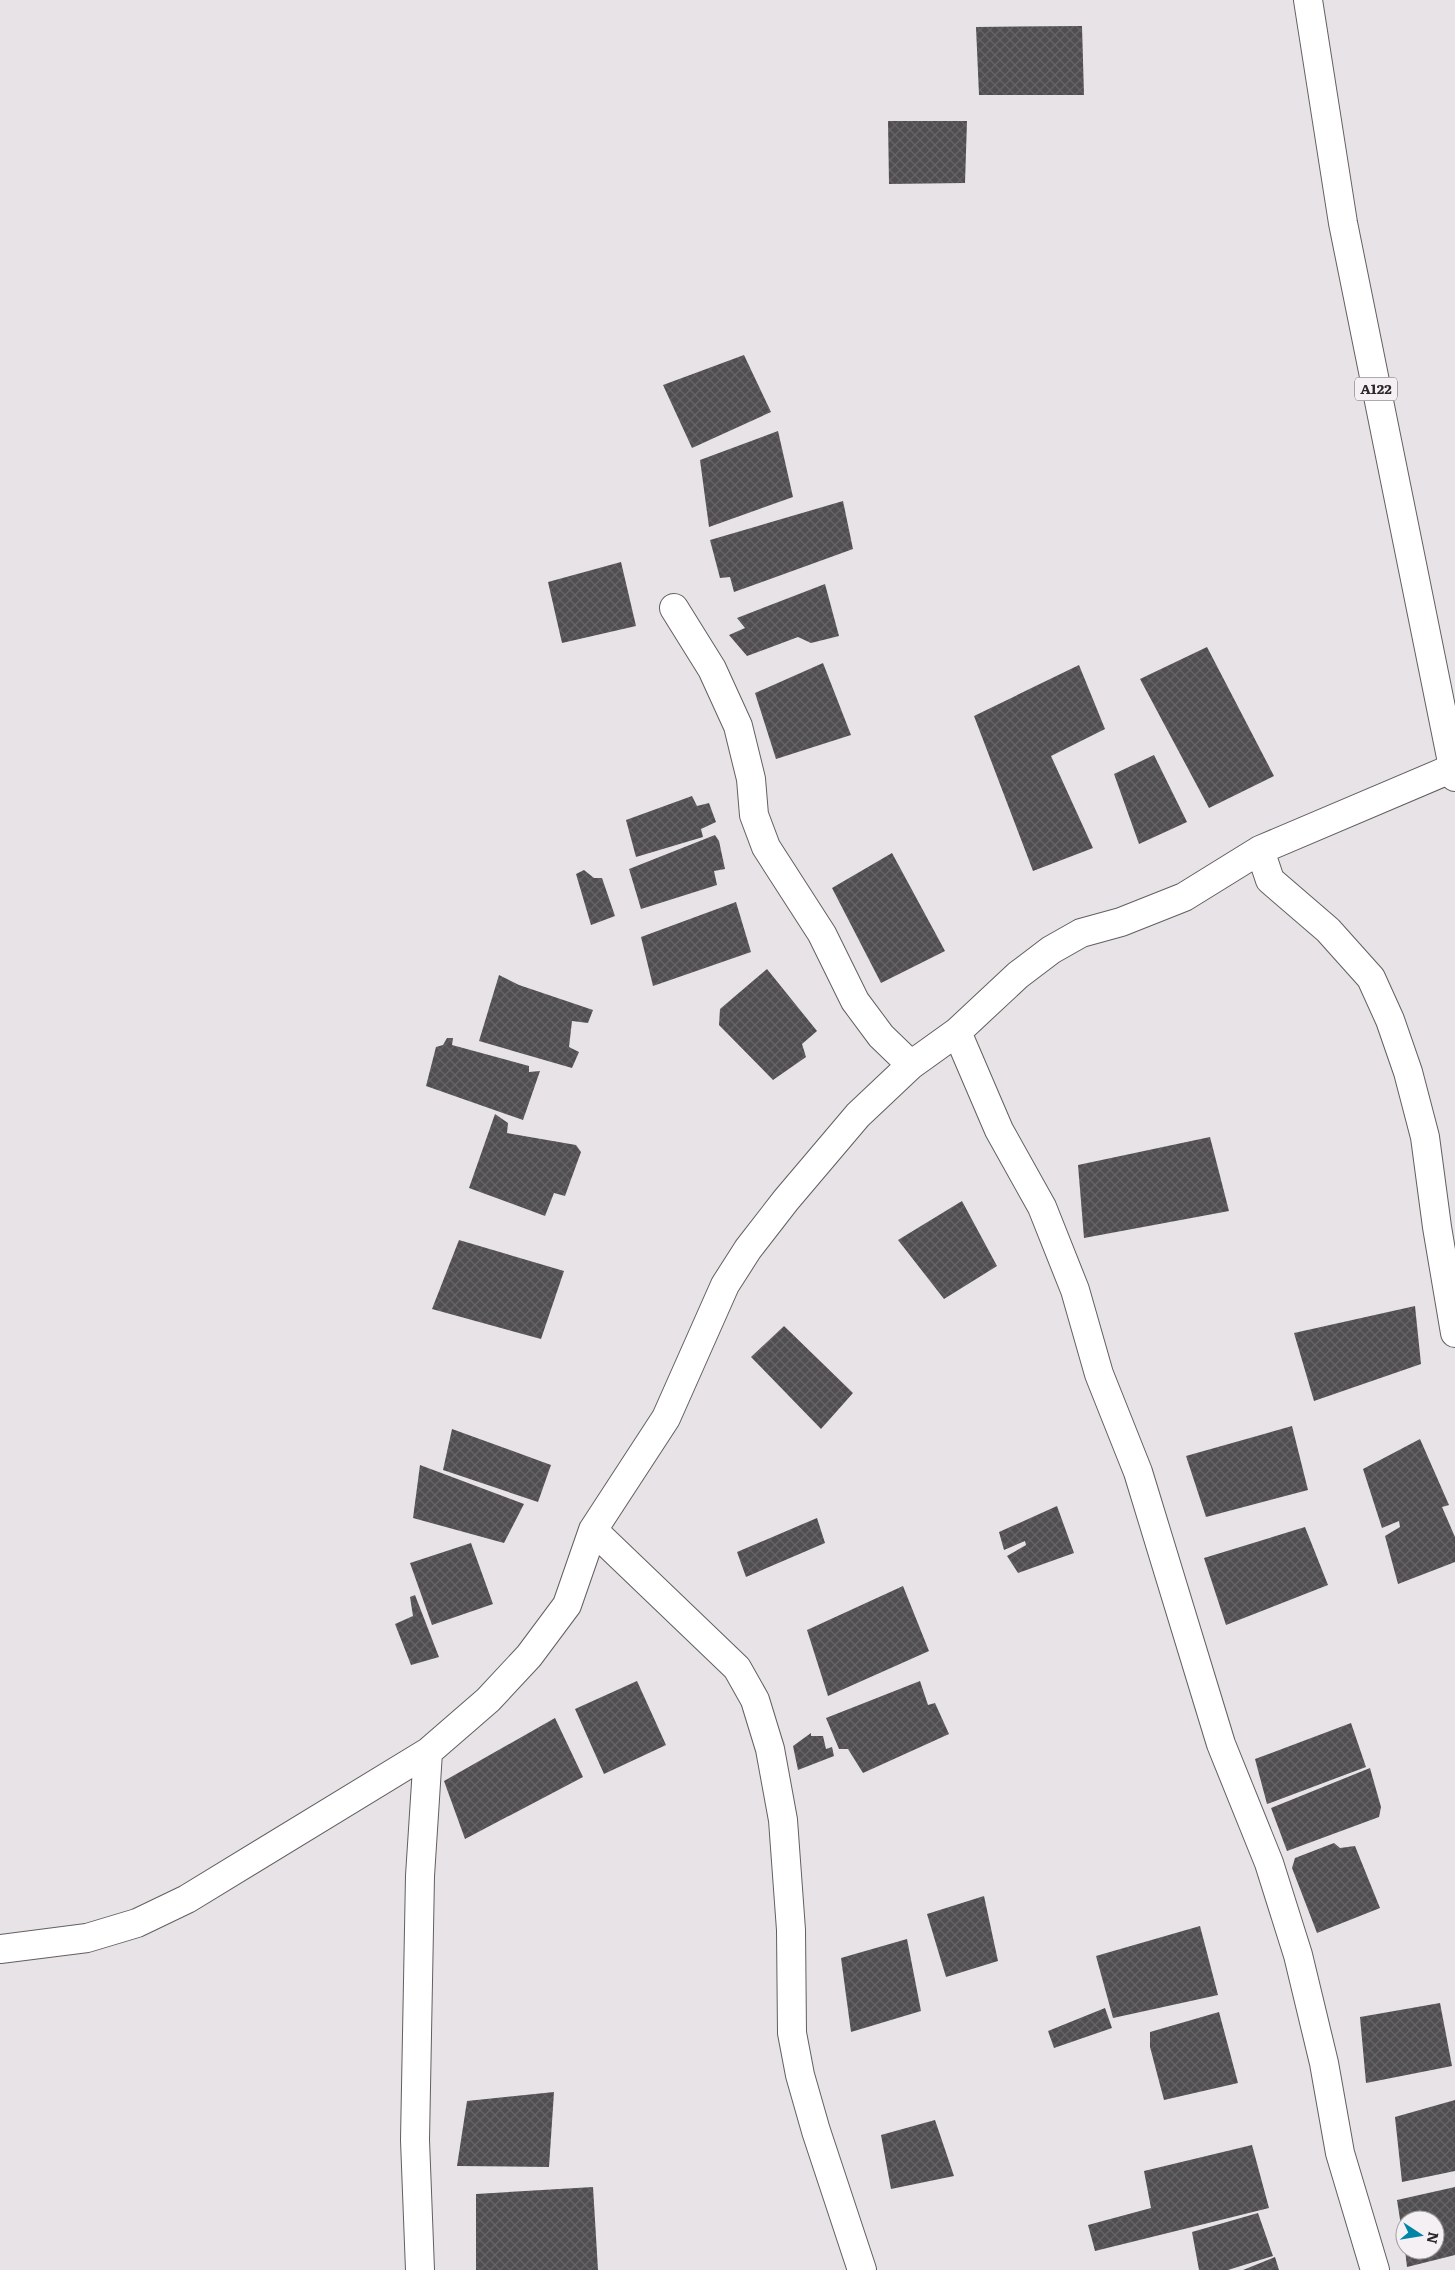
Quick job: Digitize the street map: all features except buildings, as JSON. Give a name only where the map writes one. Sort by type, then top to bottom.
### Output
[{"type":"main road","name":"A122","points":[[1308,0],[1343,223],[1454,772]]},
{"type":"main road","points":[[674,608],[712,669],[738,726],[751,779],[754,815],[766,847],[822,934],[855,1000],[881,1036],[911,1065]]},
{"type":"main road","points":[[0,1949],[87,1938],[138,1924],[195,1894],[428,1752],[488,1700],[529,1656],[568,1605],[593,1530],[666,1418],[725,1285],[748,1249],[786,1200],[858,1115],[911,1065],[957,1032],[1018,974],[1052,950],[1081,933],[1121,922],[1184,898],[1260,850],[1454,772]]},
{"type":"main road","points":[[1260,850],[1270,880],[1328,930],[1370,978],[1390,1020],[1408,1072],[1425,1137],[1437,1227],[1455,1333]]},
{"type":"main road","points":[[957,1032],[999,1130],[1042,1207],[1075,1290],[1099,1374],[1138,1472],[1221,1744],[1269,1863],[1298,1956],[1324,2063],[1340,2153],[1375,2270]]},
{"type":"main road","points":[[593,1530],[737,1668],[754,1700],[770,1749],[783,1820],[791,1930],[792,2033],[800,2075],[816,2131],[862,2270]]},
{"type":"main road","points":[[420,2270],[415,2140],[420,1876],[428,1752]]}]
